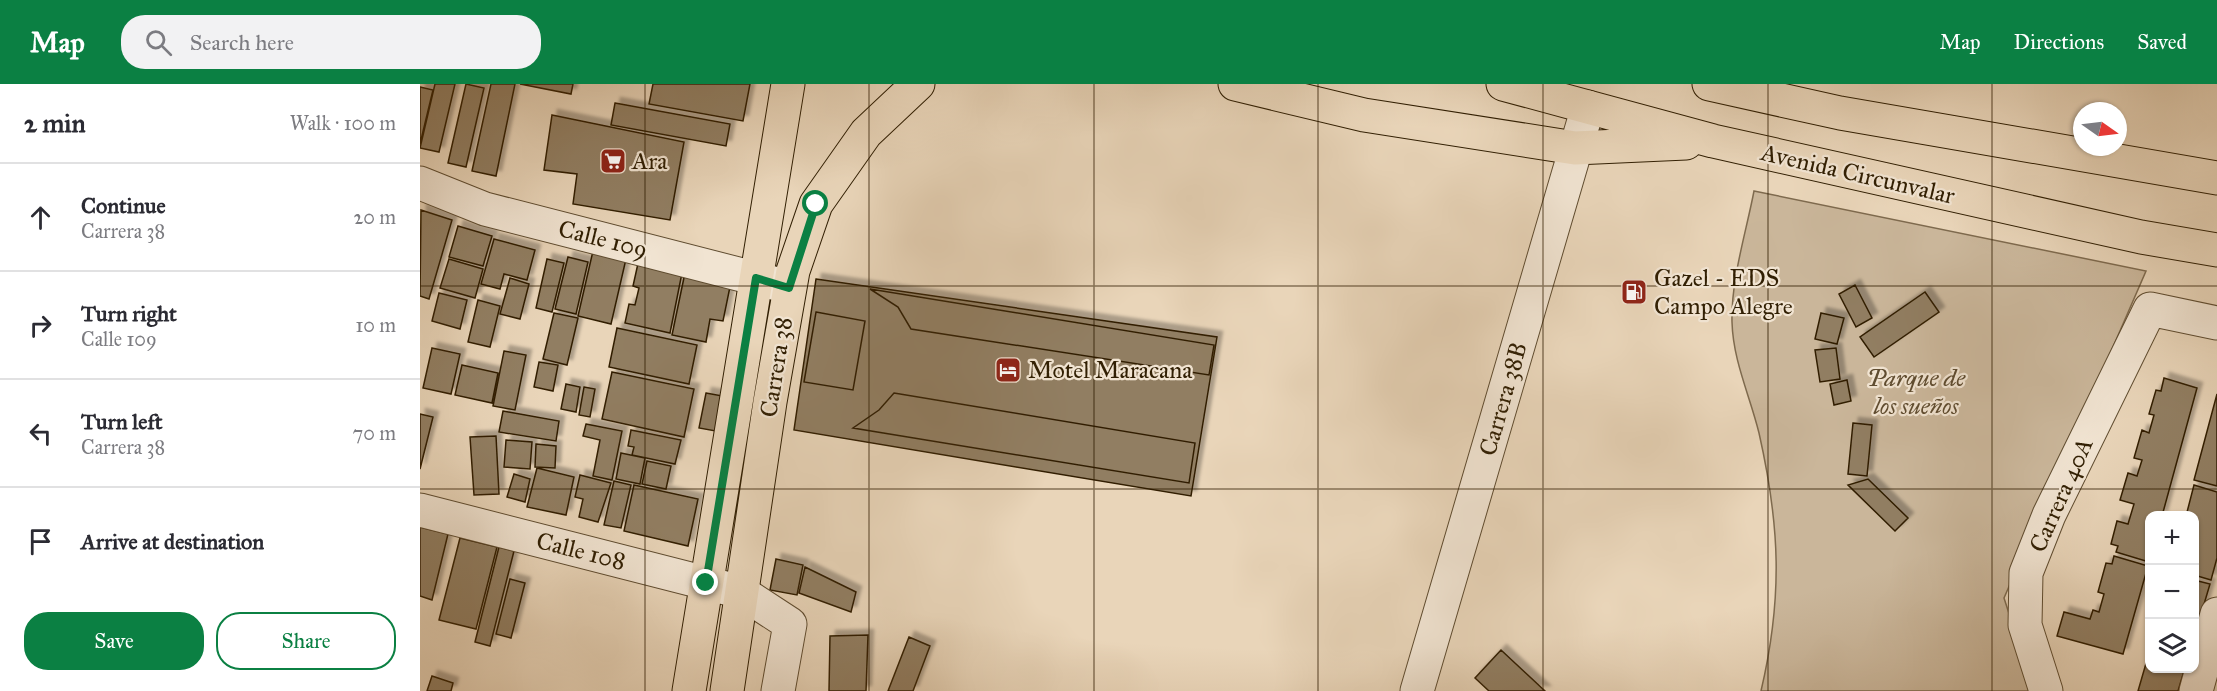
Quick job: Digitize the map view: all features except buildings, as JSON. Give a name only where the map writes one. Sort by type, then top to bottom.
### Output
[{"type":"main road","name":"Carrera 38","points":[[689,691],[788,84]]},
{"type":"main road","name":"Carrera 38","points":[[727,691],[789,288],[816,204],[866,133],[918,84]]},
{"type":"main road","points":[[1235,84],[1364,115],[1575,148],[1713,141]]},
{"type":"main road","points":[[1709,84],[1840,113],[2217,178]]},
{"type":"main road","name":"Avenida Circunvalar","points":[[1515,87],[1713,141],[2141,237],[2217,250]]},
{"type":"street","name":"Carrera 38B","points":[[1417,691],[1588,107]]},
{"type":"street","name":"Calle 109","points":[[420,183],[485,209],[789,288]]},
{"type":"street","name":"Carrera 40A","points":[[2046,691],[2025,625],[2026,573],[2049,515],[2150,309],[2217,323]]},
{"type":"street","name":"Calle 108","points":[[420,510],[741,592],[790,624],[778,691]]},
{"type":"street","points":[[2196,691],[2217,614]]},
{"type":"green space","name":"Parque de los sueños","points":[[1754,191],[2146,271],[2004,598],[2034,691],[1761,691],[1776,593],[1775,531],[1766,467],[1759,433],[1735,351],[1732,322],[1736,273]]},
{"type":"place","name":"Ara","points":[[613,161]]},
{"type":"place","name":"Gazel - EDS Campo Alegre","points":[[1634,292]]},
{"type":"place","name":"Motel Maracana","points":[[1008,370]]},
{"type":"route","points":[[706,583],[756,278],[789,288],[816,204]]}]
